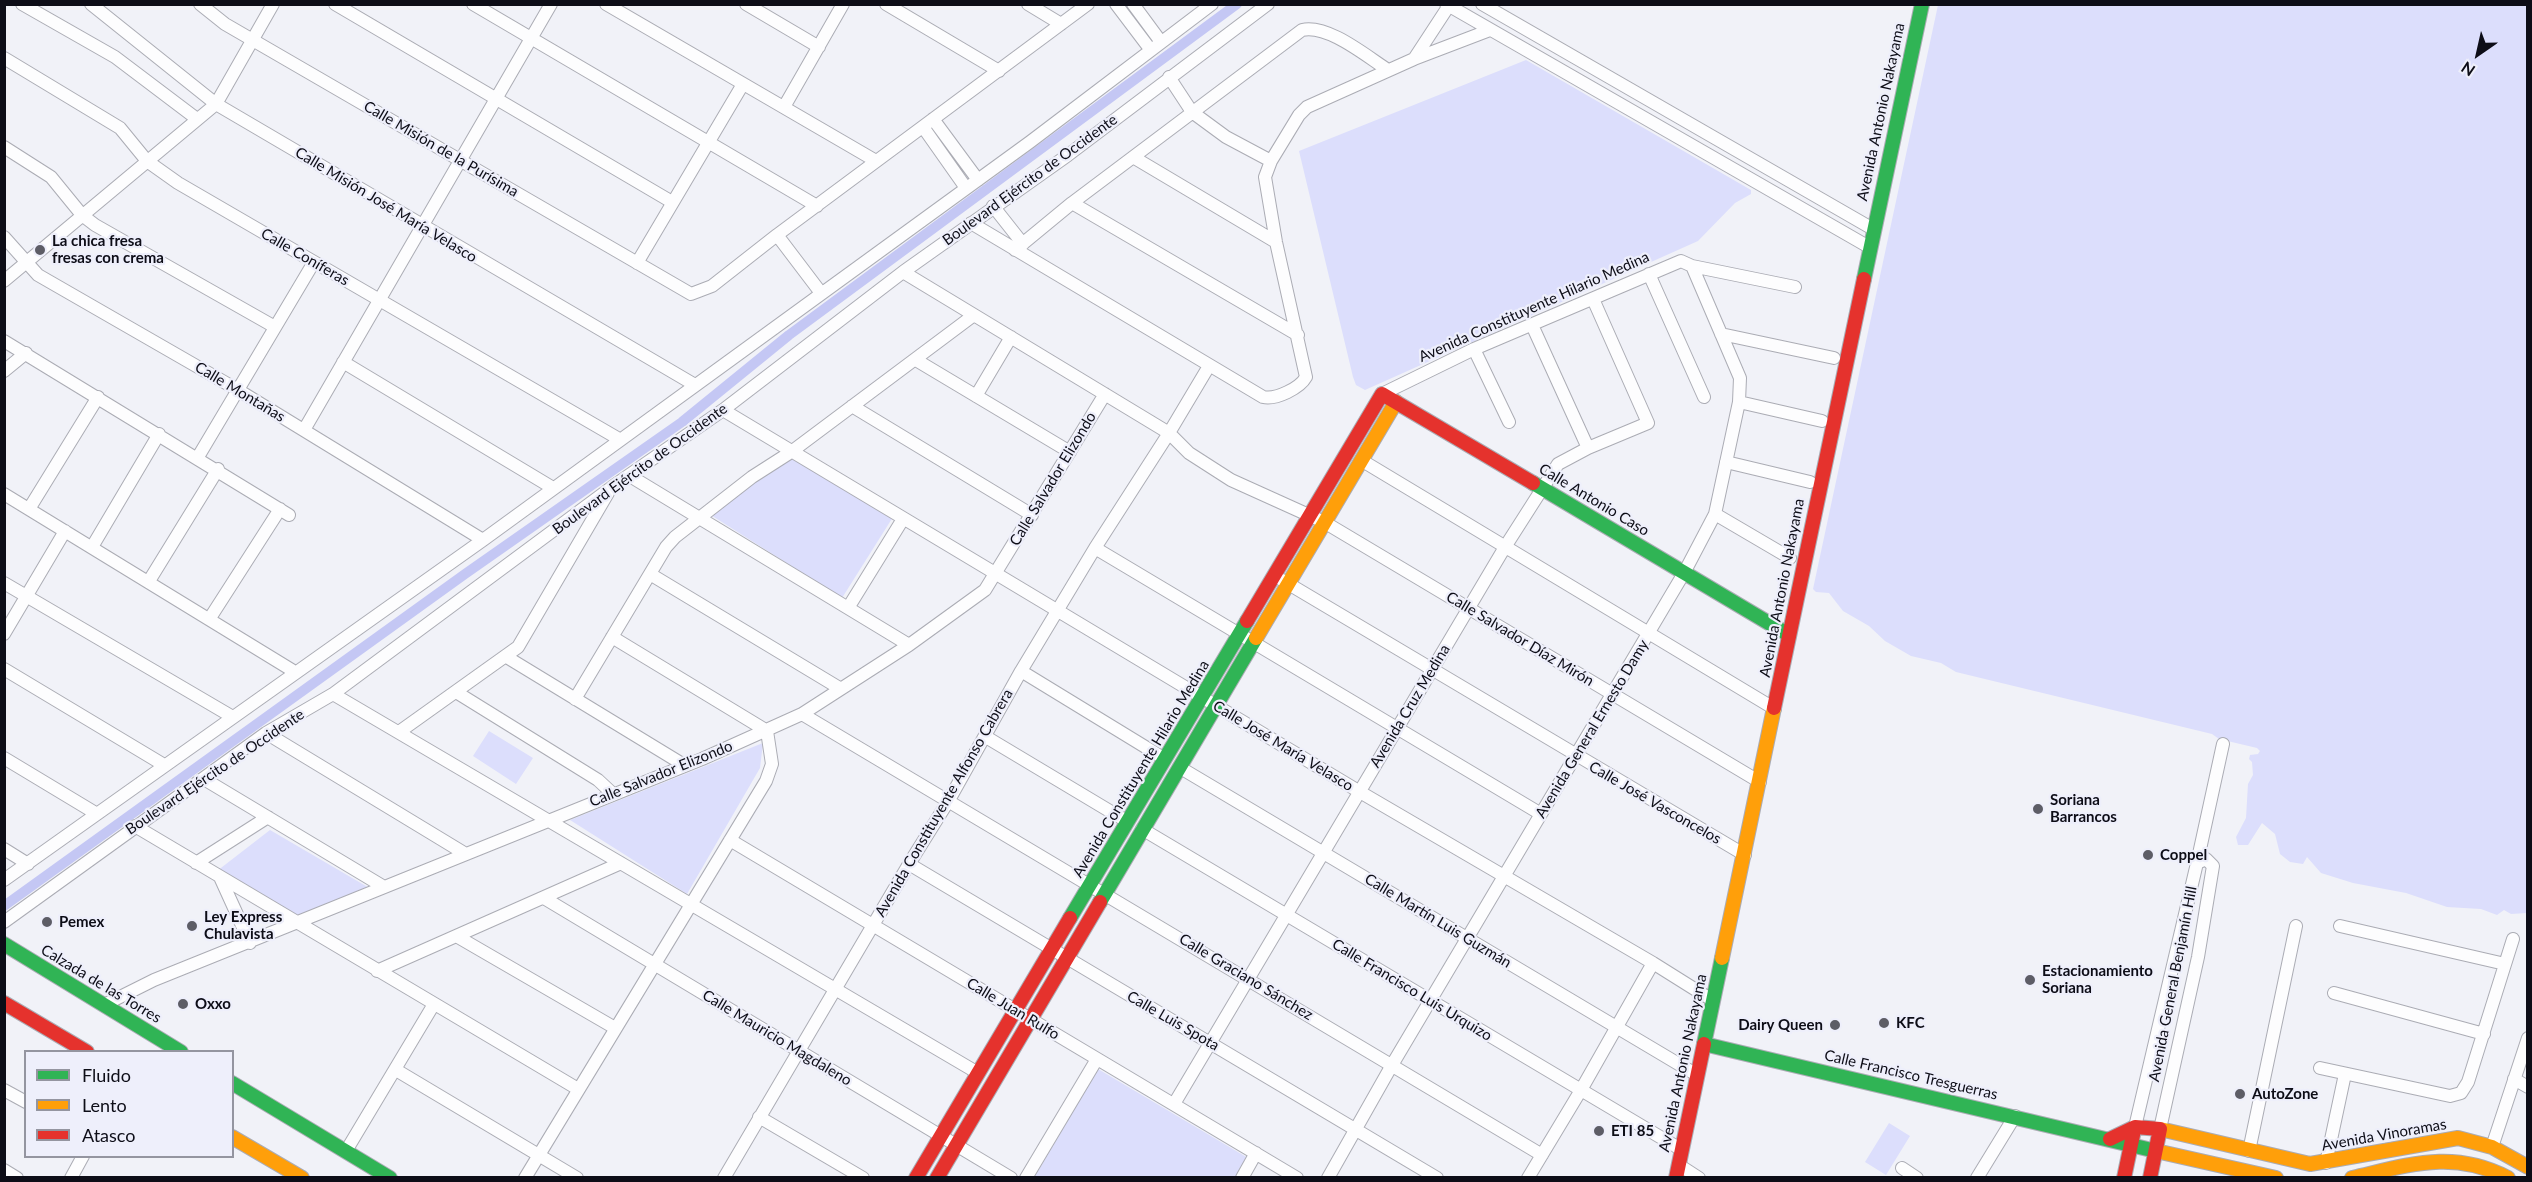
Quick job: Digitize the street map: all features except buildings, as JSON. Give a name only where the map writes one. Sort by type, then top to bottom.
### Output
[{"type":"street","points":[[22,4],[115,57],[197,119]]},
{"type":"street","name":"Calle Misión José María Velasco","points":[[91,4],[216,104],[695,385]]},
{"type":"street","name":"Calle Misión de la Purísima","points":[[200,4],[253,40],[692,294],[702,292],[777,235]]},
{"type":"street","points":[[4,280],[216,104],[273,4]]},
{"type":"street","points":[[335,4],[672,202]]},
{"type":"street","points":[[473,4],[817,206]]},
{"type":"street","points":[[304,430],[551,4]]},
{"type":"street","points":[[606,4],[876,161]]},
{"type":"street","points":[[746,4],[819,47]]},
{"type":"street","points":[[784,108],[843,4]]},
{"type":"street","points":[[886,4],[999,71]]},
{"type":"street","points":[[1028,4],[1061,24]]},
{"type":"street","points":[[821,293],[777,235],[1088,4]]},
{"type":"street","points":[[1116,4],[1155,45]]},
{"type":"street","points":[[1133,4],[1155,45]]},
{"type":"street","name":"Boulevard Ejército de Occidente","points":[[4,880],[231,716],[483,540],[978,180],[1212,4]]},
{"type":"street","name":"Boulevard Ejército de Occidente","points":[[4,922],[266,733],[333,694],[612,487],[723,410],[903,272],[1068,155],[1268,4]]},
{"type":"street","points":[[1482,4],[1873,229]]},
{"type":"street","name":"Avenida Antonio Nakayama","points":[[1678,1171],[1869,248],[1922,4]]},
{"type":"street","points":[[1414,59],[1449,5],[1869,248]]},
{"type":"street","points":[[1019,247],[1072,203],[1302,30],[1313,28],[1326,32],[1388,70]]},
{"type":"street","points":[[971,223],[1019,247],[1209,366],[1263,397],[1276,397],[1301,384],[1306,377],[1265,186],[1271,160],[1307,107],[1414,59],[1490,30]]},
{"type":"street","name":"Calle Coníferas","points":[[4,58],[120,128],[147,161],[178,183],[619,439]]},
{"type":"street","points":[[1169,77],[1191,112],[1226,137],[1271,160]]},
{"type":"street","points":[[637,263],[743,84]]},
{"type":"street","points":[[933,119],[978,180]]},
{"type":"street","points":[[923,127],[966,188]]},
{"type":"street","points":[[4,147],[51,177],[82,215],[95,225],[275,327]]},
{"type":"street","points":[[1133,157],[1276,242]]},
{"type":"street","points":[[1072,203],[1298,336]]},
{"type":"street","points":[[993,206],[1019,247]]},
{"type":"street","name":"Calle Montañas","points":[[4,237],[38,275],[238,390],[483,540]]},
{"type":"street","points":[[198,457],[314,262]]},
{"type":"street","points":[[1687,264],[1795,287]]},
{"type":"street","name":"Avenida Constituyente Hilario Medina","points":[[916,1178],[1382,394],[1474,349],[1649,274],[1687,264]]},
{"type":"street","name":"Avenida General Ernesto Damy","points":[[1328,1178],[1430,1000],[1684,573],[1715,514],[1739,402],[1740,378],[1687,264]]},
{"type":"street","points":[[903,272],[1169,433]]},
{"type":"street","points":[[1649,274],[1704,397]]},
{"type":"street","points":[[1532,325],[1588,447],[1648,423],[1593,299]]},
{"type":"street","points":[[574,699],[675,537],[752,477],[791,452],[974,315]]},
{"type":"street","points":[[1721,334],[1834,358]]},
{"type":"street","points":[[976,396],[1011,337]]},
{"type":"street","points":[[4,341],[218,469],[285,512],[210,618]]},
{"type":"street","points":[[1474,349],[1509,422]]},
{"type":"street","points":[[4,371],[26,353]]},
{"type":"street","points":[[916,360],[1070,452]]},
{"type":"street","points":[[343,362],[553,488]]},
{"type":"street","name":"Avenida Constituyente Alfonso Cabrera","points":[[725,1177],[834,988],[950,800],[1021,671],[1209,366]]},
{"type":"street","name":"Avenida Constituyente Hilario Medina","points":[[937,1178],[954,1144],[1396,402],[1400,384]]},
{"type":"street","name":"Calle Salvador Elizondo","points":[[104,1005],[154,980],[250,943],[546,819],[684,765],[802,714],[909,645],[972,600],[996,574],[1105,394]]},
{"type":"street","name":"Calle Antonio Caso","points":[[1382,394],[1789,635]]},
{"type":"street","points":[[29,509],[98,397]]},
{"type":"street","points":[[1739,402],[1822,420]]},
{"type":"street","points":[[852,406],[1032,515]]},
{"type":"street","name":"Calle José María Velasco","points":[[723,410],[1359,792],[1653,963],[1712,1000]]},
{"type":"street","name":"Calle Salvador Díaz Mirón","points":[[1169,433],[1189,453],[1231,480],[1324,522],[1760,782]]},
{"type":"street","points":[[92,547],[159,434]]},
{"type":"street","name":"Avenida Cruz Medina","points":[[1174,1104],[1505,547],[1558,464],[1588,447]]},
{"type":"street","points":[[1361,460],[1775,709]]},
{"type":"street","points":[[1726,462],[1810,482]]},
{"type":"street","points":[[149,581],[218,469]]},
{"type":"street","points":[[630,476],[909,645]]},
{"type":"street","points":[[399,732],[505,656],[526,636],[612,487]]},
{"type":"street","points":[[4,494],[295,672]]},
{"type":"street","points":[[1715,514],[1790,558]]},
{"type":"street","points":[[848,608],[903,519]]},
{"type":"street","points":[[4,634],[65,531]]},
{"type":"street","points":[[1095,548],[1541,814]]},
{"type":"street","points":[[650,574],[841,689]]},
{"type":"street","name":"Calle José Vasconcelos","points":[[1275,576],[1745,855]]},
{"type":"street","points":[[4,583],[231,716]]},
{"type":"street","points":[[525,1178],[766,782],[772,764],[767,730],[612,637]]},
{"type":"street","points":[[505,656],[684,765]]},
{"type":"street","points":[[4,669],[164,765]]},
{"type":"street","points":[[1021,671],[1165,759]]},
{"type":"street","points":[[456,692],[598,780],[613,794]]},
{"type":"street","points":[[333,694],[978,1073]]},
{"type":"street","name":"Calle Graciano Sánchez","points":[[802,714],[950,800],[1542,1155]]},
{"type":"street","points":[[266,733],[464,853]]},
{"type":"street","points":[[986,737],[1128,822]]},
{"type":"street","name":"Avenida General Benjamín Hill","points":[[2135,1127],[2223,744]]},
{"type":"street","points":[[4,758],[97,814]]},
{"type":"street","name":"Calle Martín Luis Guzmán","points":[[1179,766],[1697,1075]]},
{"type":"street","points":[[204,779],[384,887]]},
{"type":"street","points":[[196,863],[268,817]]},
{"type":"street","points":[[135,826],[578,1089]]},
{"type":"street","name":"Calle Francisco Luis Urquizo","points":[[1142,829],[1682,1150]]},
{"type":"street","name":"Calle Juan Rulfo","points":[[730,840],[1297,1178]]},
{"type":"street","points":[[4,849],[28,864]]},
{"type":"street","name":"Avenida General Benjamín Hill","points":[[2160,1129],[2198,957],[2213,866],[2206,859],[2197,863]]},
{"type":"street","points":[[377,971],[621,864]]},
{"type":"street","name":"Calle Luis Spota","points":[[909,864],[1437,1178]]},
{"type":"street","points":[[220,878],[250,943]]},
{"type":"street","name":"Calle Mauricio Magdaleno","points":[[544,898],[1011,1178]]},
{"type":"street","points":[[2249,1151],[2296,926]]},
{"type":"street","points":[[2340,926],[2505,964]]},
{"type":"street","points":[[458,937],[615,1028]]},
{"type":"street","points":[[2320,1068],[2455,1096],[2465,1088],[2513,939]]},
{"type":"street","name":"Calzada de las Torres","points":[[4,944],[178,1050]]},
{"type":"street","points":[[1528,1178],[1618,1027],[1653,963]]},
{"type":"street","points":[[2334,993],[2484,1034]]},
{"type":"street","points":[[4,1003],[84,1050]]},
{"type":"street","points":[[346,1151],[434,1004]]},
{"type":"street","points":[[2492,1147],[2528,1038]]},
{"type":"street","name":"Calle Francisco Tresguerras","points":[[1704,1044],[2015,1116],[2131,1146]]},
{"type":"street","points":[[1026,1178],[1097,1059]]},
{"type":"street","points":[[396,1070],[577,1178]]},
{"type":"street","points":[[2326,1163],[2345,1074]]},
{"type":"street","points":[[2514,1079],[2528,1087]]},
{"type":"street","points":[[234,1084],[390,1178]]},
{"type":"street","points":[[4,1090],[24,1101]]},
{"type":"street","points":[[1977,1178],[2015,1116]]},
{"type":"street","points":[[759,1117],[863,1178]]},
{"type":"street","points":[[2110,1139],[2135,1127]]},
{"type":"street","points":[[2124,1178],[2135,1127]]},
{"type":"street","name":"Avenida Vinoramas","points":[[2135,1127],[2160,1129],[2297,1163],[2326,1163],[2458,1138],[2492,1147],[2528,1167]]},
{"type":"street","points":[[2150,1178],[2160,1129]]},
{"type":"street","points":[[234,1138],[302,1178]]},
{"type":"street","points":[[2453,1159],[2458,1138]]},
{"type":"street","points":[[2131,1146],[2276,1178]]},
{"type":"street","points":[[1242,1178],[1256,1153]]},
{"type":"street","points":[[71,1178],[82,1158]]},
{"type":"street","points":[[2352,1178],[2453,1159],[2485,1172],[2508,1178]]},
{"type":"street","points":[[1902,1168],[1917,1178]]},
{"type":"street","points":[[4,1170],[17,1178]]},
{"type":"street","points":[[1678,1171],[1699,1178]]},
{"type":"shaded area","points":[[1938,5],[2527,5],[2527,913],[2511,914],[2504,910],[2497,915],[2481,909],[2447,907],[2406,893],[2353,883],[2321,873],[2307,857],[2303,864],[2290,862],[2280,854],[2275,834],[2262,823],[2248,845],[2238,845],[2236,837],[2246,818],[2248,784],[2253,775],[2252,762],[2249,759],[2250,755],[2258,754],[2260,751],[2257,748],[2219,739],[2212,734],[1956,672],[1941,663],[1911,656],[1885,641],[1869,626],[1843,611],[1829,593],[1816,592],[1813,589]]},
{"type":"shaded area","points":[[1526,60],[1751,190],[1751,194],[1735,203],[1698,241],[1365,390],[1356,385],[1353,377],[1299,151]]},
{"type":"shaded area","points":[[789,457],[893,517],[842,598],[706,512]]},
{"type":"shaded area","points":[[489,731],[533,758],[516,784],[473,756]]},
{"type":"shaded area","points":[[763,743],[760,768],[687,894],[570,820]]},
{"type":"shaded area","points":[[270,830],[371,889],[300,919],[217,871]]},
{"type":"shaded area","points":[[1098,1069],[1248,1158],[1236,1177],[1034,1178]]},
{"type":"shaded area","points":[[1889,1123],[1910,1136],[1886,1175],[1865,1162]]},
{"type":"waterway","points":[[4,906],[465,574],[682,422],[789,335],[1237,4]]},
{"type":"traffic: fast","points":[[1864,279],[1922,4]]},
{"type":"traffic: fast","points":[[1533,483],[1789,635]]},
{"type":"traffic: fast","points":[[1070,918],[1247,621]]},
{"type":"traffic: fast","points":[[1100,902],[1256,638]]},
{"type":"traffic: fast","points":[[4,944],[178,1050]]},
{"type":"traffic: fast","points":[[1722,958],[1704,1044],[2156,1151]]},
{"type":"traffic: fast","points":[[234,1084],[390,1178]]},
{"type":"traffic: slow","points":[[1256,638],[1396,402]]},
{"type":"traffic: slow","points":[[1722,958],[1774,708]]},
{"type":"traffic: slow","points":[[2160,1129],[2310,1164],[2458,1138],[2492,1147],[2528,1167]]},
{"type":"traffic: slow","points":[[234,1138],[302,1178]]},
{"type":"traffic: slow","points":[[2156,1151],[2276,1178]]},
{"type":"traffic: slow","points":[[2352,1178],[2431,1162],[2468,1164],[2488,1169],[2508,1178]]},
{"type":"traffic: jam","points":[[1774,708],[1864,279]]},
{"type":"traffic: jam","points":[[1247,621],[1382,394],[1533,483]]},
{"type":"traffic: jam","points":[[937,1178],[1100,902]]},
{"type":"traffic: jam","points":[[916,1178],[1070,918]]},
{"type":"traffic: jam","points":[[4,1003],[84,1050]]},
{"type":"traffic: jam","points":[[1676,1178],[1704,1044]]},
{"type":"traffic: jam","points":[[2110,1139],[2135,1127],[2160,1129],[2150,1178]]},
{"type":"traffic: jam","points":[[2124,1178],[2133,1135]]},
{"type":"place","name":"La chica fresa fresas con crema","points":[[40,250]]},
{"type":"place","name":"Soriana Barrancos","points":[[2038,809]]},
{"type":"place","name":"Coppel","points":[[2148,855]]},
{"type":"place","name":"Pemex","points":[[47,922]]},
{"type":"place","name":"Ley Express Chulavista","points":[[192,926]]},
{"type":"place","name":"Estacionamiento Soriana","points":[[2030,980]]},
{"type":"place","name":"Oxxo","points":[[183,1004]]},
{"type":"place","name":"KFC","points":[[1884,1023]]},
{"type":"place","name":"Dairy Queen","points":[[1835,1025]]},
{"type":"place","name":"AutoZone","points":[[2240,1094]]},
{"type":"place","name":"ETI 85","points":[[1599,1131]]}]
